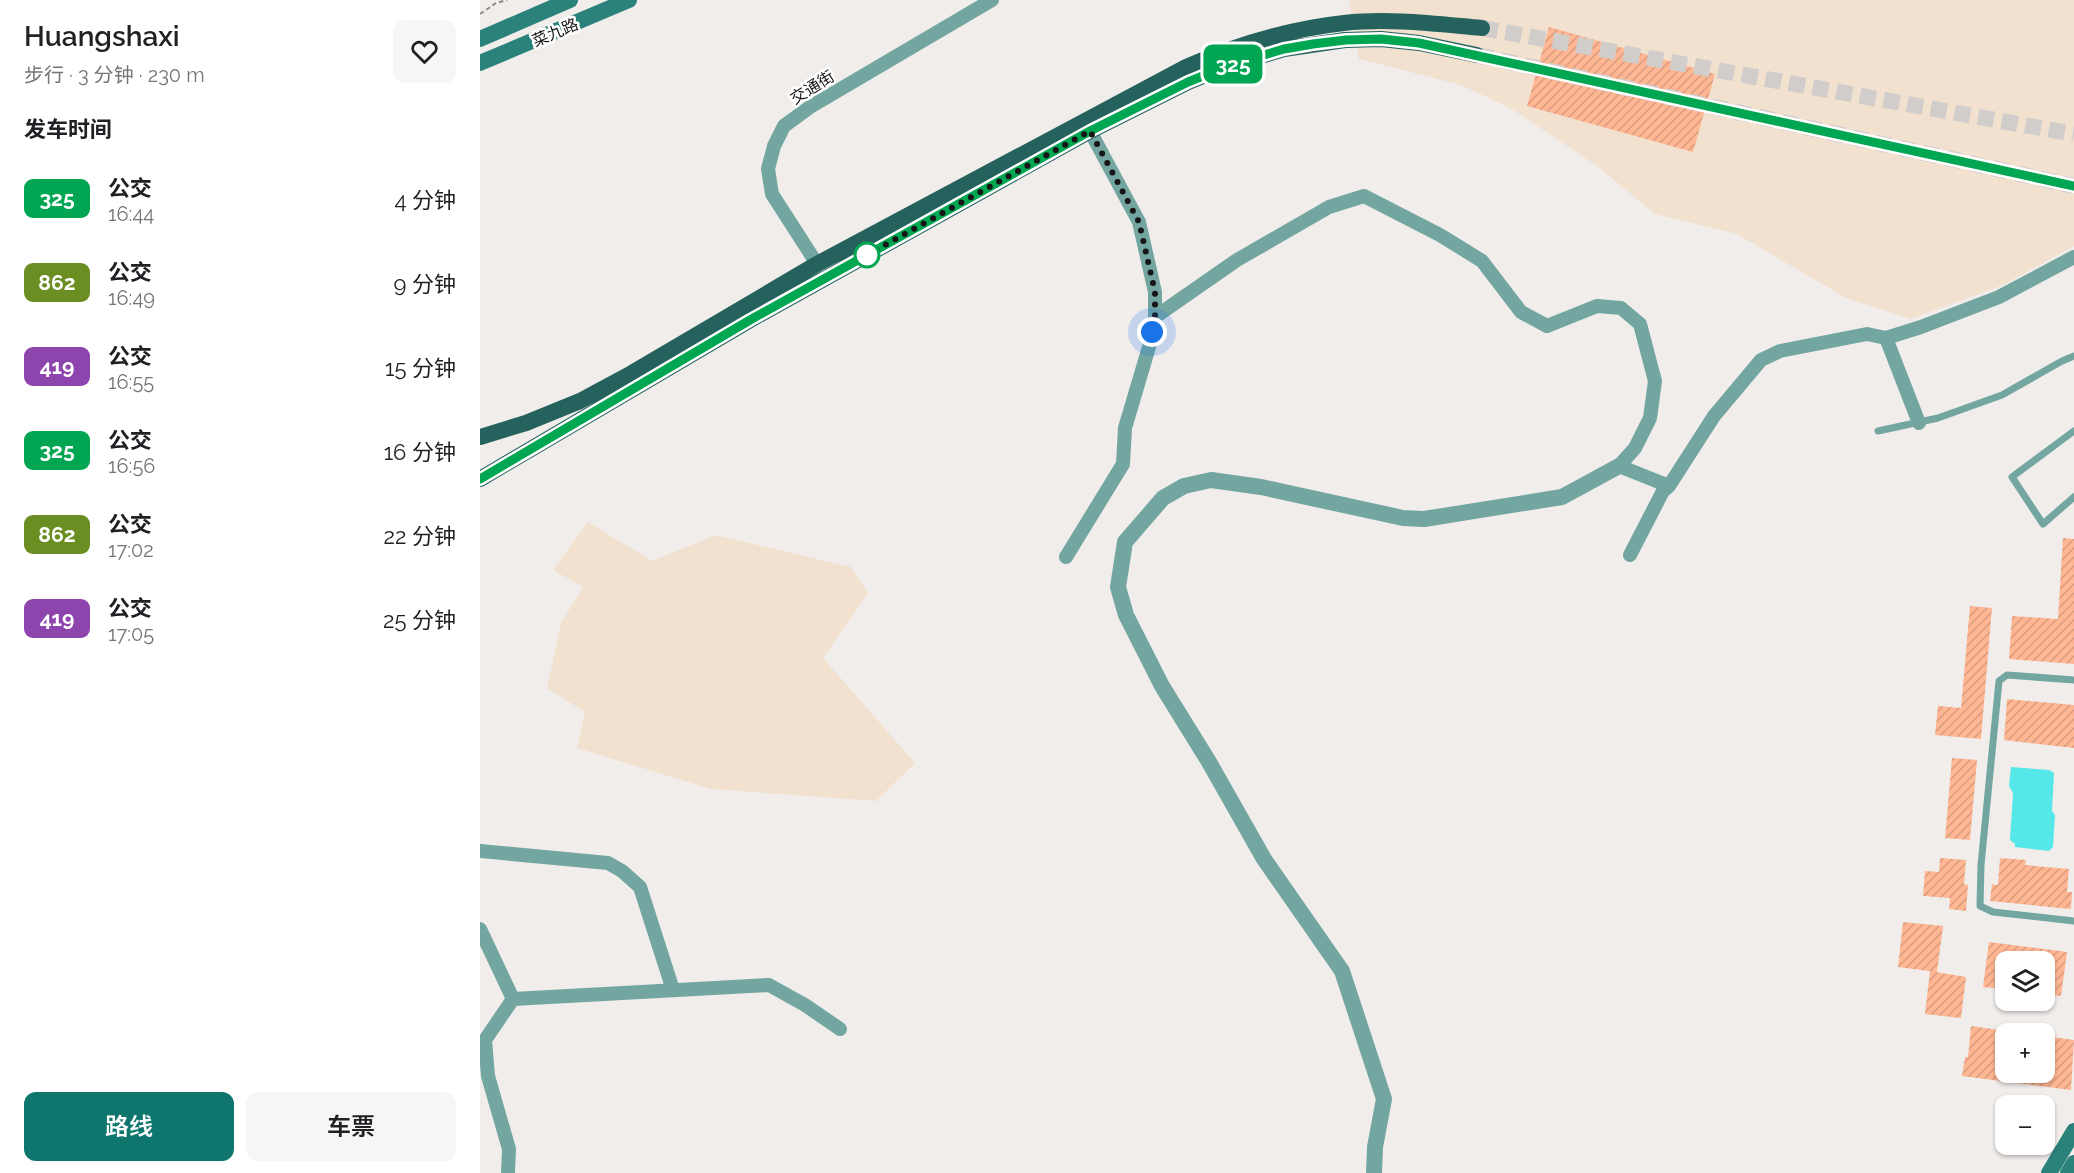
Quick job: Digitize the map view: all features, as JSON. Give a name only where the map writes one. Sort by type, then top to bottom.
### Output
[{"type":"main road","name":"菜九路","points":[[480,39],[570,0]]},
{"type":"main road","name":"菜九路","points":[[480,63],[629,0]]},
{"type":"main road","points":[[480,437],[526,423],[580,401],[817,264],[1186,67],[1222,52],[1251,41],[1345,23],[1419,22],[1482,28]]},
{"type":"main road","points":[[480,478],[750,320],[1090,131],[1198,78],[1227,66],[1284,49],[1346,40],[1381,39],[1419,43],[1477,55]]},
{"type":"main road","points":[[2049,1173],[2074,1131]]},
{"type":"main road","points":[[2068,1173],[2074,1163]]},
{"type":"street","name":"交通街","points":[[817,264],[772,194],[768,169],[774,146],[784,126],[810,107],[992,0]]},
{"type":"street","points":[[1066,557],[1123,464],[1125,428],[1149,347],[1155,317],[1155,292],[1139,222],[1090,131]]},
{"type":"street","points":[[1155,317],[1237,260],[1329,207],[1364,196],[1440,235],[1482,261],[1521,312],[1547,326],[1597,306],[1621,308],[1640,324],[1655,381],[1650,418],[1635,448],[1619,466],[1562,496],[1424,519],[1403,518],[1261,488],[1211,480],[1184,486],[1164,498],[1125,542],[1118,587],[1126,615],[1162,686],[1209,762],[1264,860],[1342,970],[1384,1099],[1375,1147],[1374,1173]]},
{"type":"street","points":[[1630,555],[1663,491],[1714,416],[1761,360],[1780,351],[1867,334],[1886,338],[1921,327],[1999,297],[2074,257]]},
{"type":"street","points":[[1886,338],[1919,423]]},
{"type":"street","points":[[1619,466],[1668,486]]},
{"type":"street","points":[[480,851],[608,863],[622,871],[640,887],[673,990]]},
{"type":"street","points":[[480,929],[513,999]]},
{"type":"street","points":[[513,999],[769,985],[805,1005],[840,1029]]},
{"type":"street","points":[[508,1173],[509,1149],[484,1076],[485,1040],[513,999]]},
{"type":"lane","points":[[1878,431],[1938,418],[2002,395],[2074,356]]},
{"type":"lane","points":[[2074,431],[2012,477],[2043,524],[2074,498]]},
{"type":"lane","points":[[2074,680],[2007,675],[1999,681],[1980,906],[1993,912],[2074,921]]},
{"type":"path","points":[[480,14],[496,3],[507,0]]},
{"type":"shaded area","points":[[1349,0],[2074,0],[2074,246],[2003,285],[1911,319],[1846,298],[1737,234],[1655,214],[1597,166],[1512,109],[1461,85],[1359,59]]},
{"type":"shaded area","points":[[588,522],[652,561],[716,535],[851,567],[868,593],[823,658],[915,763],[876,801],[711,789],[577,748],[585,712],[547,688],[561,623],[583,587],[553,570]]},
{"type":"water","points":[[2011,767],[2049,770],[2054,773],[2053,847],[2049,851],[2015,847],[2010,840],[2013,793],[2009,786]]},
{"type":"building","points":[[1549,27],[1715,74],[1693,152],[1527,106]]},
{"type":"building","points":[[2063,538],[2074,539],[2074,664],[2009,659],[2012,616],[2058,619]]},
{"type":"building","points":[[1970,606],[1992,608],[1981,739],[1935,735],[1938,706],[1961,708]]},
{"type":"building","points":[[2007,699],[2074,705],[2074,748],[2004,740]]},
{"type":"building","points":[[1952,758],[1977,760],[1970,840],[1945,838]]},
{"type":"building","points":[[1940,858],[1966,860],[1964,884],[1968,885],[1966,911],[1949,909],[1950,898],[1923,896],[1925,871],[1939,872]]},
{"type":"building","points":[[2000,858],[2026,860],[2025,865],[2069,869],[2067,892],[2072,892],[2071,909],[1990,901],[1992,884],[1998,885]]},
{"type":"building","points":[[1903,922],[1943,926],[1937,972],[1898,967]]},
{"type":"building","points":[[1989,942],[2067,952],[2061,996],[2055,995],[2055,951],[1995,951],[1995,988],[1983,987]]},
{"type":"building","points":[[1930,971],[1966,977],[1961,1018],[1925,1014]]},
{"type":"building","points":[[1971,1026],[1995,1029],[1995,1080],[1962,1076],[1965,1057],[1968,1057]]},
{"type":"building","points":[[2055,1037],[2074,1040],[2071,1090],[2016,1083],[2055,1083]]},
{"type":"tunnel","points":[[1482,28],[2074,134]]},
{"type":"tunnel","points":[[1477,55],[2074,186]]},
{"type":"bus line","name":"325","points":[[480,479],[750,320],[1090,131],[1188,82],[1227,66],[1284,49],[1346,40],[1381,39],[1419,43],[2074,186]]},
{"type":"route","points":[[867,255],[1090,131],[1139,222],[1155,292],[1155,317],[1152,332]]}]
